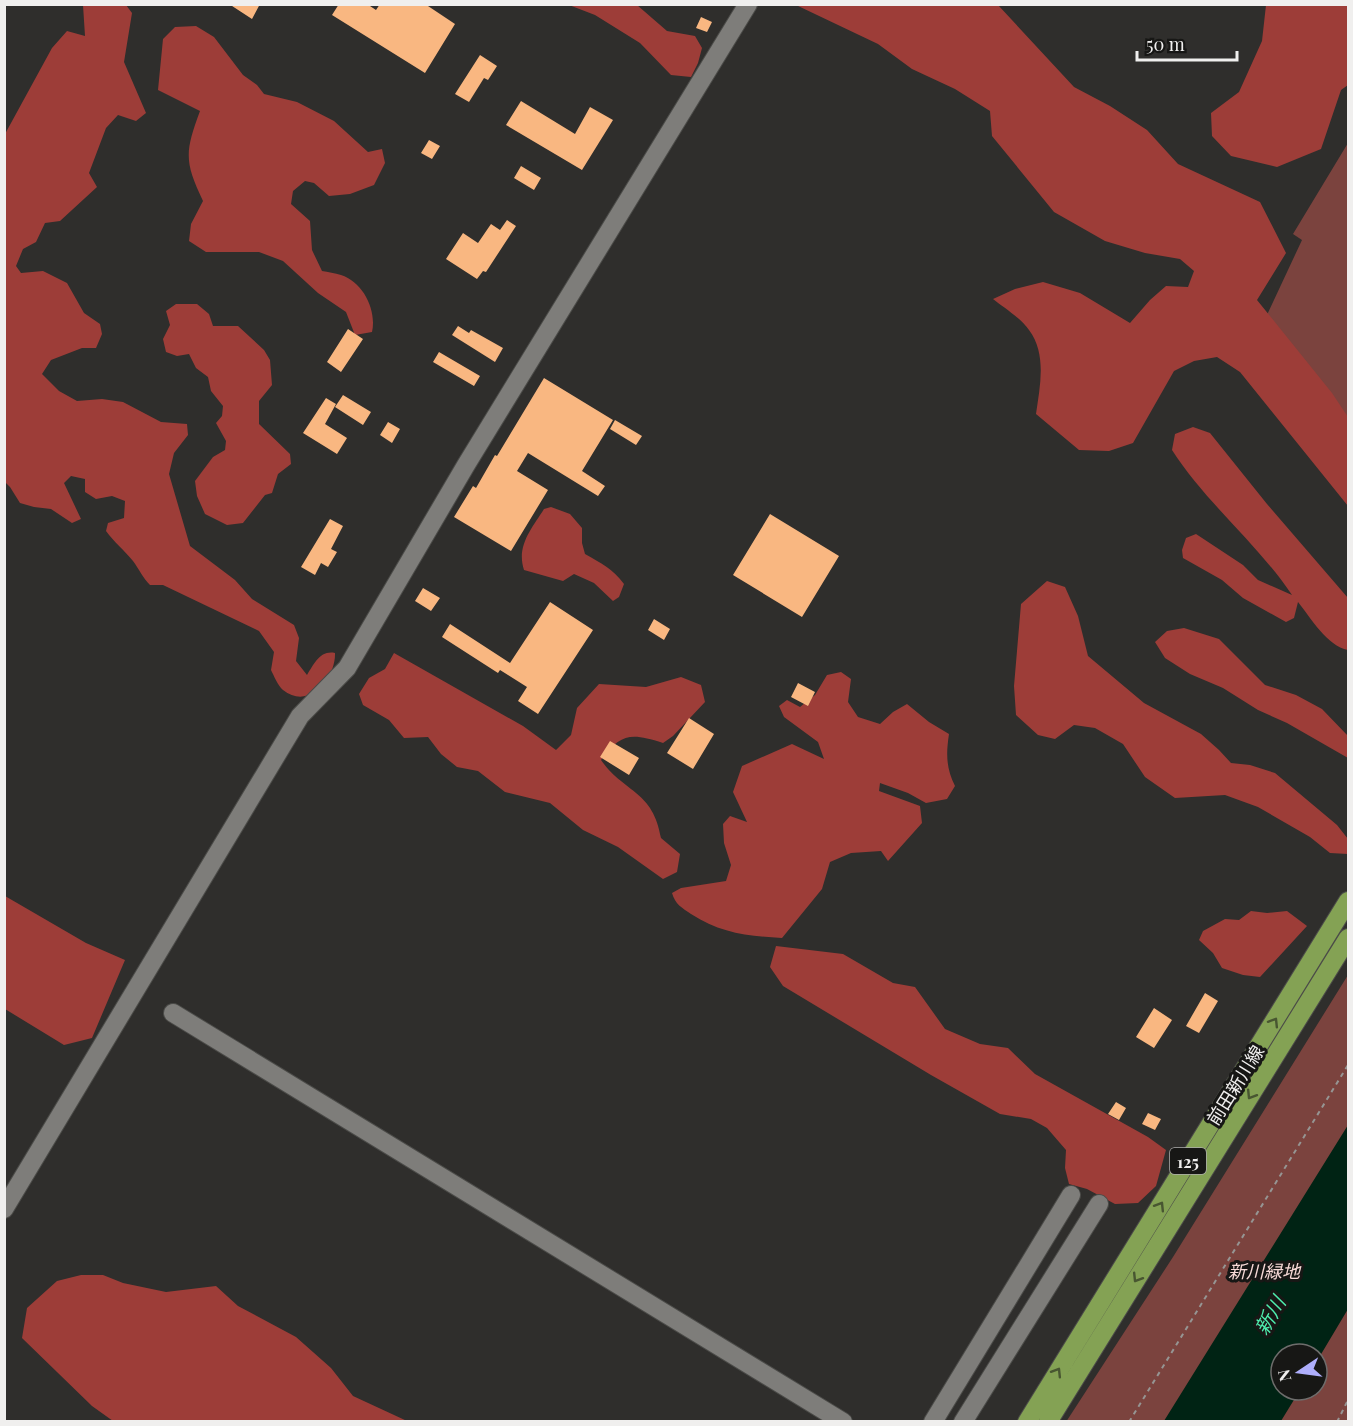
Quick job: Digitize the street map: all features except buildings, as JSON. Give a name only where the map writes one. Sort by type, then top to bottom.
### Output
[{"type":"main road","name":"前田新川線","points":[[1027,1422],[1348,901]]},
{"type":"main road","name":"前田新川線","points":[[1048,1422],[1348,938]]},
{"type":"street","points":[[4,1209],[300,716],[347,668],[465,465],[748,4]]},
{"type":"street","points":[[173,1013],[843,1422]]},
{"type":"street","points":[[933,1422],[1071,1195]]},
{"type":"street","points":[[963,1422],[1099,1204]]},
{"type":"path","points":[[1130,1422],[1348,1065]]},
{"type":"path","points":[[1337,1422],[1348,1400]]},
{"type":"green space","points":[[1348,143],[1348,438],[1266,317],[1302,240],[1293,234]]},
{"type":"green space","name":"新川緑地","points":[[1348,975],[1348,1421],[1066,1422],[1173,1257]]},
{"type":"shaded area","points":[[83,5],[126,5],[132,13],[124,62],[146,113],[136,121],[118,115],[106,128],[89,173],[97,187],[60,221],[45,223],[36,242],[23,249],[16,266],[21,273],[43,271],[67,283],[84,313],[100,324],[102,334],[96,348],[82,348],[51,360],[42,374],[59,391],[77,401],[102,399],[123,402],[161,422],[187,424],[188,435],[174,453],[169,474],[190,546],[235,580],[252,599],[294,625],[299,638],[296,661],[307,675],[321,656],[335,653],[334,663],[326,681],[319,689],[302,697],[283,690],[276,681],[271,670],[274,652],[259,631],[163,585],[150,585],[133,561],[106,531],[108,523],[124,518],[125,501],[112,496],[96,499],[85,492],[85,479],[71,476],[64,483],[81,519],[72,523],[51,509],[20,503],[5,482],[5,134],[52,48],[67,31],[85,36]]},
{"type":"shaded area","points":[[569,5],[637,5],[667,31],[695,36],[702,48],[691,77],[671,75],[640,43],[595,15]]},
{"type":"shaded area","points":[[796,5],[998,5],[1074,87],[1110,106],[1147,130],[1178,164],[1260,202],[1286,253],[1257,300],[1332,393],[1348,417],[1348,506],[1240,372],[1217,357],[1194,361],[1174,371],[1133,443],[1109,451],[1079,450],[1036,414],[1041,370],[1035,339],[1022,322],[993,299],[1015,289],[1043,282],[1080,293],[1130,323],[1166,286],[1188,287],[1194,271],[1180,259],[1145,253],[1105,241],[1054,212],[992,136],[990,111],[955,89],[912,69],[878,44]]},
{"type":"shaded area","points":[[1266,5],[1348,5],[1348,85],[1341,90],[1321,149],[1277,167],[1231,156],[1212,136],[1211,113],[1239,92],[1262,41]]},
{"type":"shaded area","points":[[196,26],[214,37],[243,75],[257,85],[264,94],[297,102],[334,121],[368,152],[382,149],[385,163],[374,185],[350,194],[329,196],[314,183],[305,181],[293,191],[291,204],[310,221],[312,250],[322,271],[339,274],[362,290],[370,306],[372,332],[355,335],[346,312],[318,293],[283,261],[259,252],[206,252],[189,241],[191,224],[203,201],[192,176],[189,156],[191,137],[200,111],[158,90],[163,39],[175,27]]},
{"type":"shaded area","points":[[176,304],[197,304],[209,314],[213,326],[238,326],[264,350],[270,360],[272,385],[259,401],[259,424],[290,454],[291,464],[278,474],[272,493],[265,495],[243,523],[227,525],[205,514],[197,496],[195,481],[213,457],[225,450],[226,441],[216,423],[222,416],[223,406],[211,391],[208,377],[196,368],[189,354],[177,356],[166,352],[163,339],[170,325],[166,311]]},
{"type":"shaded area","points":[[1193,427],[1210,433],[1267,504],[1348,598],[1348,650],[1326,637],[1298,602],[1294,618],[1286,622],[1243,598],[1222,580],[1183,558],[1182,550],[1186,538],[1196,534],[1243,565],[1258,580],[1292,595],[1263,558],[1200,488],[1172,450],[1175,434]]},
{"type":"shaded area","points":[[551,507],[570,514],[582,528],[585,554],[611,570],[624,584],[619,597],[613,601],[594,583],[574,574],[563,581],[524,570],[522,553],[526,538],[544,509]]},
{"type":"shaded area","points":[[1047,581],[1065,587],[1078,616],[1088,656],[1144,703],[1201,734],[1231,763],[1250,765],[1275,773],[1337,825],[1348,839],[1348,854],[1330,853],[1310,837],[1258,807],[1225,795],[1175,798],[1145,777],[1123,744],[1095,728],[1074,725],[1055,739],[1038,735],[1016,715],[1014,686],[1021,604]]},
{"type":"shaded area","points":[[1184,628],[1219,639],[1265,685],[1296,695],[1322,709],[1348,736],[1348,758],[1287,723],[1258,710],[1223,688],[1190,674],[1165,658],[1155,642],[1167,631]]},
{"type":"shaded area","points":[[394,653],[523,726],[556,750],[571,735],[577,708],[599,684],[646,687],[681,677],[701,685],[705,702],[673,736],[663,743],[635,737],[621,740],[601,760],[610,771],[645,801],[657,822],[661,838],[680,854],[677,872],[663,879],[618,847],[583,830],[550,803],[505,792],[478,771],[457,767],[441,754],[428,737],[404,738],[389,720],[363,705],[359,694],[369,678],[385,669]]},
{"type":"shaded area","points":[[841,672],[851,679],[848,702],[858,717],[880,724],[893,712],[907,704],[929,722],[949,734],[948,761],[955,786],[947,799],[926,803],[908,793],[880,783],[879,791],[920,806],[922,823],[888,861],[881,851],[851,853],[830,862],[822,889],[782,938],[723,929],[688,912],[679,905],[672,893],[681,888],[726,881],[731,865],[724,843],[723,824],[730,816],[747,822],[733,792],[742,766],[792,744],[824,759],[818,742],[784,717],[779,706],[787,700],[800,707],[815,695],[827,675]]},
{"type":"shaded area","points":[[5,896],[86,943],[125,960],[92,1038],[64,1045],[5,1009]]},
{"type":"shaded area","points":[[1251,911],[1267,913],[1287,911],[1307,926],[1260,977],[1243,975],[1222,968],[1213,953],[1199,940],[1203,931],[1225,919],[1239,920]]},
{"type":"shaded area","points":[[776,946],[843,954],[893,983],[915,987],[945,1029],[980,1044],[1008,1048],[1035,1074],[1148,1137],[1166,1150],[1156,1186],[1138,1203],[1115,1204],[1087,1189],[1069,1184],[1065,1168],[1066,1150],[1047,1128],[1031,1119],[1000,1114],[783,986],[770,967]]},
{"type":"shaded area","points":[[81,1275],[103,1275],[123,1283],[166,1292],[216,1286],[238,1306],[296,1337],[331,1368],[353,1396],[407,1421],[113,1421],[92,1406],[22,1338],[27,1308],[57,1281]]},
{"type":"water","name":"新川","points":[[1348,1125],[1348,1309],[1328,1342],[1269,1342],[1269,1402],[1293,1402],[1281,1421],[1164,1421]]}]
